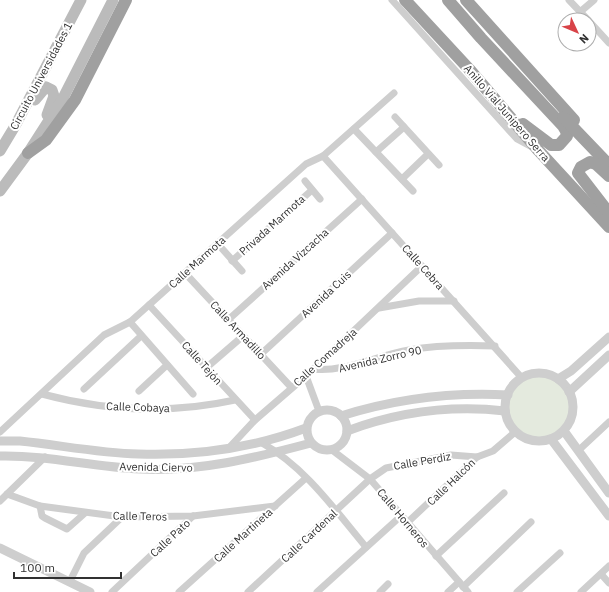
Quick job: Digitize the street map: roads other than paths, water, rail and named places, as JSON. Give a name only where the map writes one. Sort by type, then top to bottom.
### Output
[{"type":"highway","points":[[28,153],[46,140],[75,100],[126,0]]},
{"type":"highway","name":"Anillo Vial Junípero Serra","points":[[404,0],[609,227]]},
{"type":"highway","points":[[448,0],[481,38],[563,126],[566,131],[566,136],[559,145],[551,146],[513,114],[504,110]]},
{"type":"highway","points":[[455,0],[609,165]]},
{"type":"highway","points":[[466,0],[581,128],[591,146]]},
{"type":"highway","points":[[609,176],[596,164],[590,162],[581,167],[578,174],[609,213]]},
{"type":"main road","name":"Circuito Universidades 1","points":[[0,151],[15,126],[81,0]]},
{"type":"main road","points":[[0,191],[28,153],[62,100],[113,0]]},
{"type":"main road","points":[[15,126],[43,89],[49,88],[54,93],[54,96],[39,135]]},
{"type":"street","points":[[392,0],[517,139],[539,151]]},
{"type":"street","points":[[569,0],[580,12],[594,0]]},
{"type":"street","points":[[597,30],[609,43]]},
{"type":"street","name":"Calle Marmota","points":[[0,432],[104,335],[130,322],[306,164],[323,156],[394,93]]},
{"type":"street","points":[[395,117],[439,165]]},
{"type":"street","points":[[376,152],[404,127]]},
{"type":"street","points":[[354,129],[413,191]]},
{"type":"street","points":[[402,179],[428,154]]},
{"type":"street","name":"Calle Cebra","points":[[323,156],[522,378]]},
{"type":"street","points":[[305,181],[320,199]]},
{"type":"street","name":"Privada Marmota","points":[[232,261],[312,190]]},
{"type":"street","name":"Avenida Vizcacha","points":[[228,320],[362,199]]},
{"type":"street","name":"Avenida Cuis","points":[[260,355],[392,233]]},
{"type":"street","name":"Privada Marmota","points":[[217,244],[242,271]]},
{"type":"street","name":"Calle Comadreja","points":[[228,449],[255,420],[291,387],[306,376],[422,266]]},
{"type":"street","name":"Calle Armadillo","points":[[185,273],[291,387]]},
{"type":"street","points":[[377,308],[419,300],[454,301]]},
{"type":"street","name":"Calle Tejón","points":[[149,305],[255,420]]},
{"type":"street","points":[[130,322],[193,394]]},
{"type":"street","points":[[84,389],[141,336]]},
{"type":"street","points":[[206,368],[243,336]]},
{"type":"street","points":[[558,379],[571,371],[609,337]]},
{"type":"street","name":"Avenida Zorro 90","points":[[313,369],[327,371],[408,350],[457,345],[494,346]]},
{"type":"street","points":[[569,392],[609,355]]},
{"type":"street","points":[[139,391],[167,366]]},
{"type":"street","points":[[540,373],[558,379],[569,392],[573,410],[571,419],[564,431],[551,439],[533,441],[524,438],[515,432],[508,422],[505,411],[508,395],[513,385],[522,378],[540,373]]},
{"type":"street","points":[[306,376],[319,411]]},
{"type":"street","points":[[341,416],[390,403],[426,397],[478,393],[508,395]]},
{"type":"street","name":"Calle Cobaya","points":[[42,394],[103,406],[150,410],[203,407],[235,400]]},
{"type":"street","points":[[426,397],[426,410]]},
{"type":"street","points":[[347,431],[367,423],[426,410],[481,408],[505,411]]},
{"type":"street","points":[[331,410],[341,416],[346,423],[347,431],[342,443],[332,450],[323,450],[311,443],[307,436],[306,428],[308,421],[319,411],[331,410]]},
{"type":"street","points":[[579,450],[609,422]]},
{"type":"street","name":"Avenida Ciervo","points":[[0,441],[20,441],[138,454],[197,453],[262,443],[306,428]]},
{"type":"street","points":[[564,431],[608,488]]},
{"type":"street","name":"Calle Halcón","points":[[408,522],[477,457],[493,451],[515,432]]},
{"type":"street","points":[[551,439],[609,516]]},
{"type":"street","points":[[262,443],[278,452],[306,478],[366,547]]},
{"type":"street","name":"Avenida Ciervo","points":[[0,456],[29,455],[139,469],[200,467],[278,452],[311,443]]},
{"type":"street","name":"Calle Horneros","points":[[332,450],[370,479],[463,587]]},
{"type":"street","points":[[138,454],[139,469]]},
{"type":"street","name":"Calle Perdiz","points":[[370,479],[386,468],[451,455],[477,457]]},
{"type":"street","points":[[0,501],[45,457]]},
{"type":"street","name":"Calle Martineta","points":[[179,592],[306,478]]},
{"type":"street","name":"Calle Cardenal","points":[[248,592],[370,479]]},
{"type":"street","points":[[436,556],[504,493]]},
{"type":"street","name":"Calle Teros","points":[[7,494],[40,506],[122,517],[193,516],[275,506]]},
{"type":"street","points":[[40,506],[42,516],[67,528],[85,513]]},
{"type":"street","points":[[317,592],[402,515]]},
{"type":"street","name":"Calle Pato","points":[[112,592],[193,516]]},
{"type":"street","points":[[70,581],[84,553],[122,517]]},
{"type":"street","points":[[448,592],[463,587],[532,522]]},
{"type":"street","points":[[0,548],[90,592]]},
{"type":"street","points":[[517,592],[560,554]]},
{"type":"street","points":[[580,592],[609,566]]},
{"type":"street","points":[[601,574],[609,583]]},
{"type":"street","points":[[380,592],[388,584]]}]
